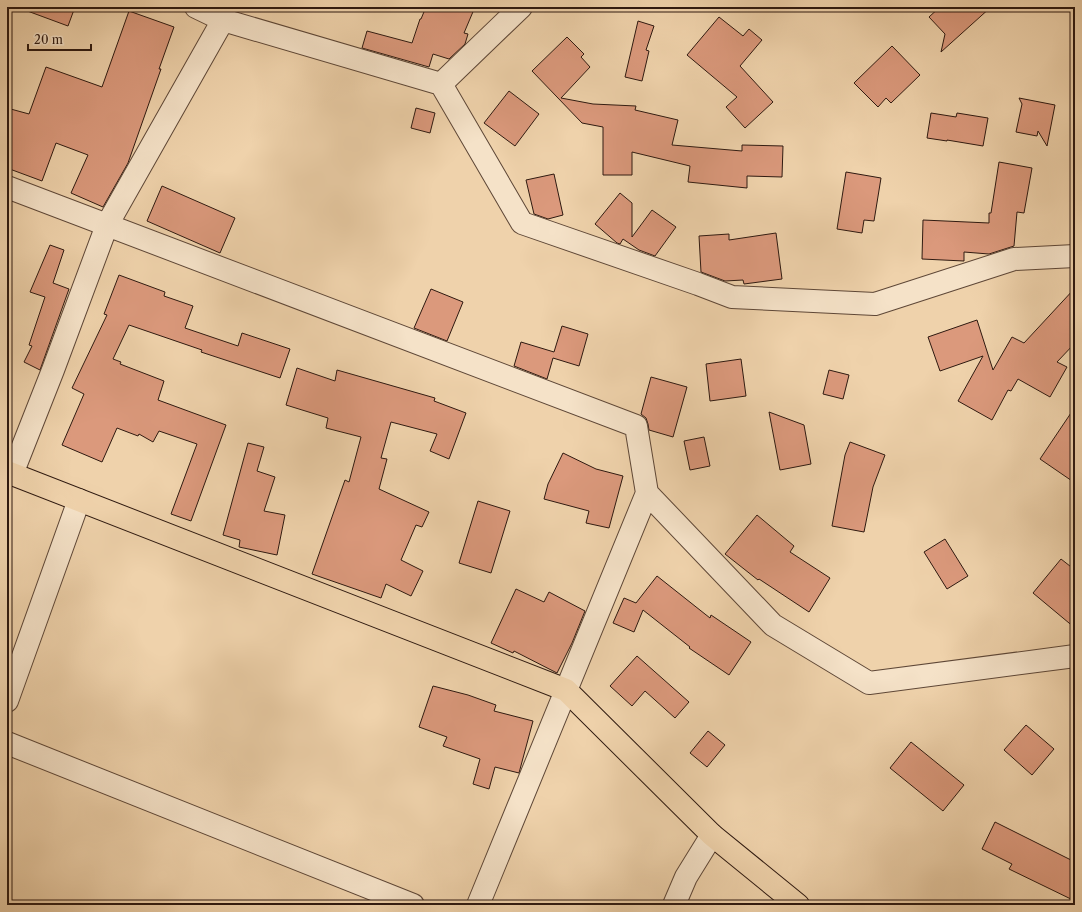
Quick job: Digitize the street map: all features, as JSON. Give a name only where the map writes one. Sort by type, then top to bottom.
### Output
[{"type":"main road","points":[[9,473],[566,690],[712,835],[798,905]]},
{"type":"street","points":[[196,7],[224,20],[441,84],[522,222],[732,297],[875,304],[1014,259],[1075,256]]},
{"type":"street","points":[[441,84],[521,7]]},
{"type":"street","points":[[9,473],[53,370],[107,225],[224,20]]},
{"type":"street","points":[[7,187],[636,426],[647,493],[478,905]]},
{"type":"street","points":[[647,493],[773,625],[869,683],[1075,656]]},
{"type":"street","points":[[7,701],[79,500]]},
{"type":"street","points":[[7,743],[413,905]]},
{"type":"street","points":[[674,905],[686,877],[712,835]]},
{"type":"building","points":[[22,7],[75,7],[68,26],[22,9]]},
{"type":"building","points":[[426,7],[475,7],[464,33],[468,34],[465,44],[449,59],[433,54],[429,67],[362,48],[367,31],[412,43],[420,19]]},
{"type":"building","points":[[940,7],[991,7],[941,52],[945,34],[929,17]]},
{"type":"building","points":[[129,11],[174,27],[128,163],[103,207],[71,193],[88,155],[56,143],[42,181],[7,168],[7,108],[29,114],[46,67],[102,87]]},
{"type":"building","points":[[719,17],[743,36],[749,29],[762,40],[740,66],[773,102],[745,128],[726,107],[737,97],[687,55]]},
{"type":"building","points":[[638,21],[654,26],[646,50],[649,51],[642,81],[625,77]]},
{"type":"building","points":[[567,37],[584,54],[581,57],[590,67],[561,98],[593,104],[636,106],[635,110],[678,120],[672,145],[742,151],[742,145],[783,146],[782,177],[747,176],[747,188],[688,182],[690,166],[632,152],[632,175],[603,175],[603,127],[582,123],[532,71]]},
{"type":"building","points":[[892,46],[920,75],[891,103],[886,98],[878,107],[854,83]]},
{"type":"building","points":[[509,91],[539,114],[515,146],[484,123]]},
{"type":"building","points":[[1019,98],[1055,105],[1047,146],[1038,131],[1037,136],[1016,132],[1022,104]]},
{"type":"building","points":[[416,108],[435,113],[430,133],[411,128]]},
{"type":"building","points":[[931,113],[956,117],[957,113],[988,118],[983,146],[927,138]]},
{"type":"building","points":[[999,162],[1032,168],[1024,213],[1017,212],[1014,246],[989,254],[964,252],[964,261],[922,259],[923,220],[989,223],[989,213],[991,213]]},
{"type":"building","points":[[846,172],[881,178],[874,221],[864,220],[862,233],[837,229]]},
{"type":"building","points":[[554,174],[563,215],[548,219],[534,214],[526,180]]},
{"type":"building","points":[[162,186],[235,218],[220,253],[147,221]]},
{"type":"building","points":[[620,193],[632,203],[632,237],[652,210],[676,227],[655,256],[639,250],[623,239],[620,244],[617,243],[595,224]]},
{"type":"building","points":[[776,233],[782,279],[744,284],[743,280],[725,281],[701,272],[699,236],[729,234],[729,240]]},
{"type":"building","points":[[50,245],[64,250],[53,283],[69,289],[40,370],[24,362],[32,346],[29,345],[45,297],[30,292]]},
{"type":"building","points":[[119,275],[165,292],[164,296],[193,306],[185,328],[238,346],[242,333],[290,349],[280,378],[201,352],[202,350],[129,325],[113,359],[121,362],[120,364],[164,381],[158,400],[226,425],[191,521],[171,514],[197,444],[159,431],[153,442],[139,434],[138,436],[117,428],[102,462],[62,445],[84,394],[72,388],[107,315],[104,314]]},
{"type":"building","points":[[1075,288],[1075,343],[1057,362],[1067,367],[1050,397],[1018,379],[1011,391],[1008,390],[992,420],[958,401],[983,356],[940,371],[928,337],[977,320],[993,370],[1012,337],[1024,343]]},
{"type":"building","points":[[431,289],[463,302],[447,341],[414,328]]},
{"type":"building","points":[[562,326],[588,334],[579,366],[553,358],[547,379],[514,366],[521,342],[554,352]]},
{"type":"building","points":[[741,359],[746,396],[710,401],[706,364]]},
{"type":"building","points":[[297,368],[335,381],[337,370],[435,398],[434,401],[466,413],[449,459],[430,451],[437,434],[391,422],[381,458],[387,459],[379,489],[429,512],[422,527],[416,525],[401,560],[423,571],[411,596],[386,584],[381,598],[312,574],[345,480],[349,482],[361,437],[326,428],[328,418],[286,405]]},
{"type":"building","points":[[829,370],[849,375],[843,399],[823,394]]},
{"type":"building","points":[[651,377],[687,387],[673,437],[649,430],[646,418],[641,414]]},
{"type":"building","points":[[1075,407],[1075,483],[1040,459]]},
{"type":"building","points":[[769,412],[804,425],[811,464],[780,470]]},
{"type":"building","points":[[704,437],[710,466],[690,470],[684,441]]},
{"type":"building","points":[[850,442],[885,455],[873,487],[864,532],[832,526],[845,455]]},
{"type":"building","points":[[248,443],[264,447],[257,471],[275,477],[264,511],[285,515],[277,555],[239,547],[240,540],[223,535]]},
{"type":"building","points":[[563,453],[596,469],[623,476],[609,528],[586,523],[589,511],[544,499],[548,484]]},
{"type":"building","points":[[478,501],[510,511],[491,573],[459,563]]},
{"type":"building","points":[[757,515],[794,546],[790,552],[830,578],[809,612],[759,579],[758,580],[725,554]]},
{"type":"building","points":[[945,539],[968,576],[947,589],[924,552]]},
{"type":"building","points":[[1061,559],[1075,570],[1075,628],[1033,593]]},
{"type":"building","points":[[657,576],[710,618],[711,615],[751,642],[729,675],[689,648],[690,647],[643,610],[634,632],[613,623],[624,598],[636,603]]},
{"type":"building","points":[[516,589],[544,602],[549,592],[585,611],[572,643],[557,673],[514,651],[513,653],[491,643]]},
{"type":"building","points":[[637,656],[689,702],[675,718],[645,691],[632,706],[610,686]]},
{"type":"building","points":[[433,686],[468,695],[496,705],[494,711],[533,721],[519,773],[495,767],[489,789],[473,784],[480,759],[443,746],[447,737],[419,727]]},
{"type":"building","points":[[1026,725],[1054,749],[1032,775],[1004,750]]},
{"type":"building","points":[[708,731],[725,745],[707,767],[690,753]]},
{"type":"building","points":[[911,742],[964,785],[943,811],[890,768]]},
{"type":"building","points":[[995,822],[1075,862],[1075,901],[1009,869],[1012,864],[982,849]]}]
